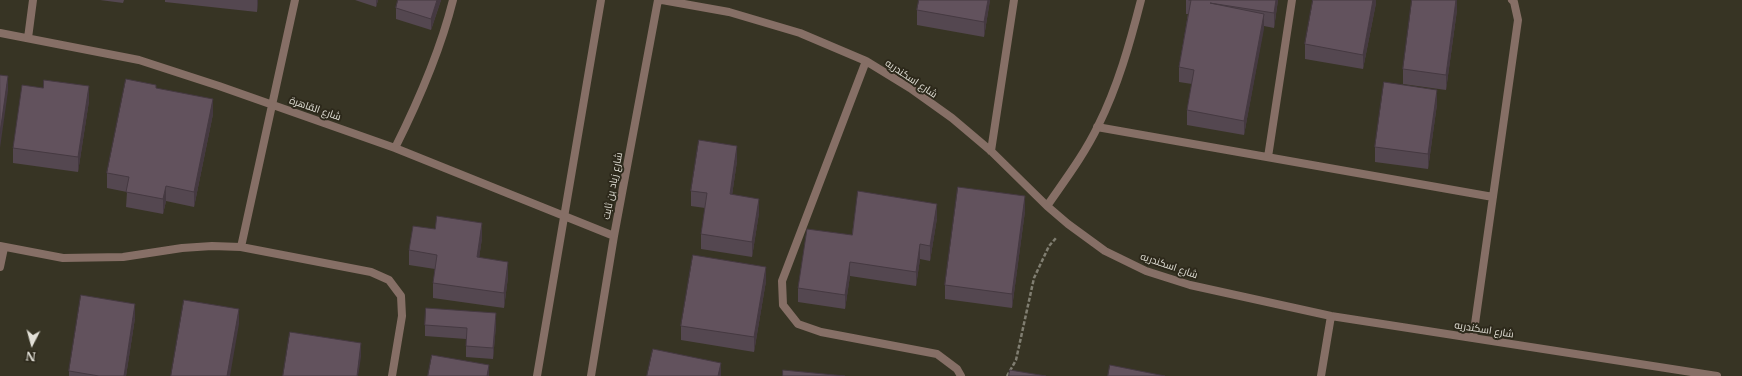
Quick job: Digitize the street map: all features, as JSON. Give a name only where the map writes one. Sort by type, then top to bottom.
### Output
[{"type":"street","points":[[28,38],[33,0]]},
{"type":"street","points":[[241,247],[295,0]]},
{"type":"street","points":[[395,148],[415,108],[432,66],[453,0]]},
{"type":"street","points":[[537,376],[601,0]]},
{"type":"street","name":"شارع زياد بن ثابت","points":[[591,376],[614,236],[658,0]]},
{"type":"street","name":"شارع اسكندريه","points":[[662,0],[729,12],[800,33],[866,61],[916,92],[952,118],[991,151],[1047,206],[1068,224],[1105,251],[1146,271],[1190,285],[1331,316],[1717,376]]},
{"type":"street","points":[[991,151],[1014,0]]},
{"type":"street","points":[[1047,206],[1074,168],[1097,127],[1116,86],[1131,42],[1141,0]]},
{"type":"street","points":[[1268,157],[1292,0]]},
{"type":"street","points":[[1473,338],[1518,20],[1514,2],[1512,0]]},
{"type":"street","name":"شارع القاهرة","points":[[0,33],[139,60],[273,104],[395,148],[564,214],[614,236]]},
{"type":"street","points":[[866,61],[782,281],[783,305],[798,324],[821,332],[937,354],[957,369],[961,376]]},
{"type":"street","points":[[1097,127],[1493,197]]},
{"type":"street","points":[[0,267],[2,247],[63,258],[123,257],[182,248],[212,246],[241,247],[371,272],[389,280],[401,296],[402,316],[392,376]]},
{"type":"street","points":[[1321,376],[1331,316]]},
{"type":"path","points":[[1007,376],[1016,360],[1034,278],[1049,246],[1068,224]]},
{"type":"building","points":[[398,0],[437,0],[431,19],[396,8]]},
{"type":"building","points":[[919,0],[988,0],[984,22],[917,10]]},
{"type":"building","points":[[1191,0],[1276,0],[1274,13],[1210,3],[1264,14],[1244,121],[1187,110],[1194,70],[1179,67]]},
{"type":"building","points":[[1313,0],[1373,0],[1363,55],[1305,44]]},
{"type":"building","points":[[1412,0],[1456,0],[1446,75],[1403,69]]},
{"type":"building","points":[[0,75],[8,76],[0,133]]},
{"type":"building","points":[[126,79],[156,85],[156,88],[213,99],[194,192],[166,186],[163,199],[126,192],[129,177],[107,173]]},
{"type":"building","points":[[44,80],[89,86],[78,157],[13,148],[22,85],[43,88]]},
{"type":"building","points":[[1384,82],[1437,90],[1428,154],[1375,147]]},
{"type":"building","points":[[699,140],[737,146],[730,194],[759,199],[752,242],[701,234],[707,193],[691,191]]},
{"type":"building","points":[[958,187],[1025,196],[1012,294],[945,285]]},
{"type":"building","points":[[858,191],[937,204],[930,246],[920,244],[916,272],[850,262],[845,295],[798,288],[807,229],[852,235]]},
{"type":"building","points":[[437,216],[482,223],[477,257],[508,262],[504,293],[433,283],[437,255],[409,250],[413,226],[435,229]]},
{"type":"building","points":[[693,255],[766,267],[754,337],[681,326]]},
{"type":"building","points":[[81,295],[135,304],[124,376],[99,376],[69,371]]},
{"type":"building","points":[[184,300],[239,309],[227,376],[171,376]]},
{"type":"building","points":[[426,308],[496,313],[493,348],[466,346],[467,328],[425,325]]},
{"type":"building","points":[[290,332],[361,343],[357,376],[283,376]]},
{"type":"building","points":[[653,349],[721,363],[718,376],[647,376]]},
{"type":"building","points":[[432,355],[489,365],[487,376],[428,376]]},
{"type":"building","points":[[1110,365],[1165,376],[1108,376]]},
{"type":"building","points":[[783,370],[845,376],[783,376]]},
{"type":"building","points":[[1010,370],[1046,376],[1009,376]]}]
